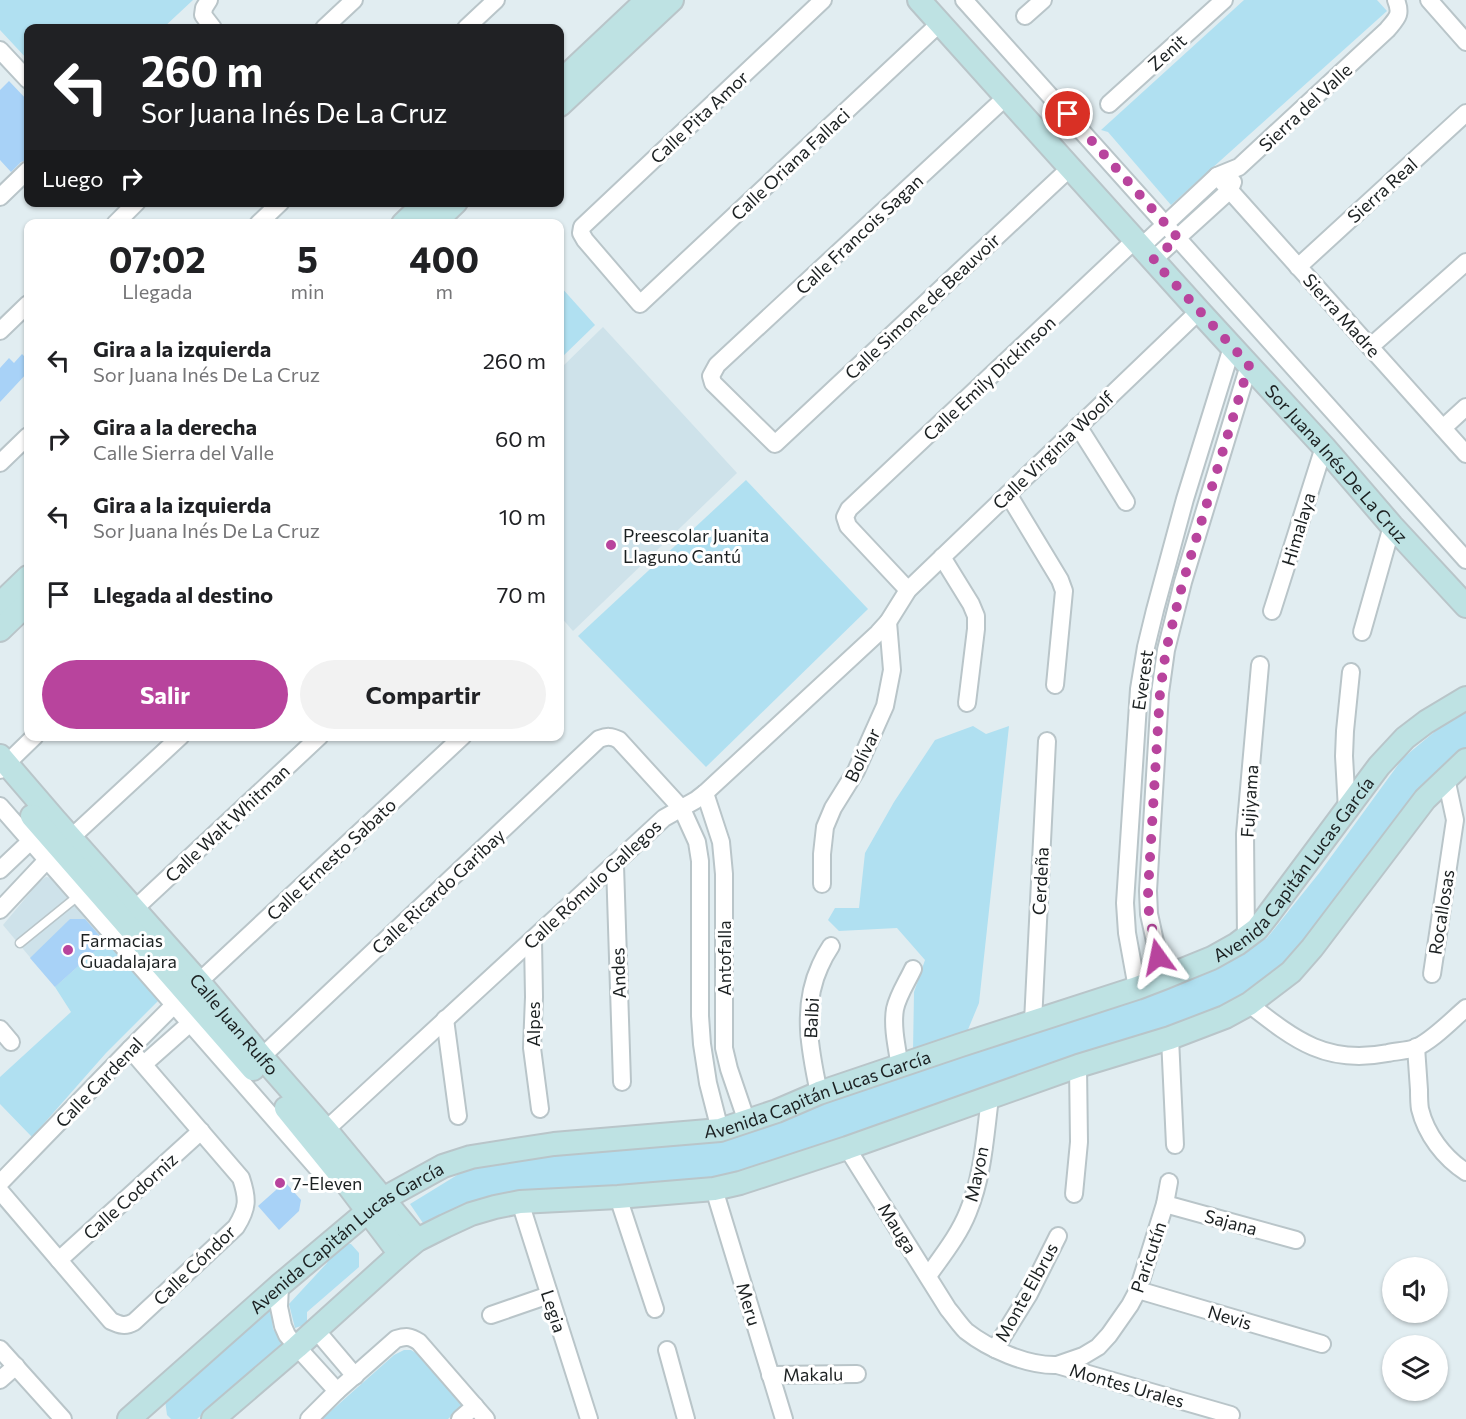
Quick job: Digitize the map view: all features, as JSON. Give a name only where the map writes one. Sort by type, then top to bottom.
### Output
[{"type":"street","points":[[208,0],[203,15],[209,24]]},
{"type":"street","points":[[328,24],[354,0]]},
{"type":"street","points":[[470,24],[496,0]]},
{"type":"street","points":[[564,78],[647,0]]},
{"type":"street","points":[[564,101],[672,0]]},
{"type":"street","name":"Calle Pita Amor","points":[[640,304],[582,237],[582,227],[823,0]]},
{"type":"street","name":"Sor Juana Inés De La Cruz","points":[[919,0],[1466,606]]},
{"type":"street","name":"Sor Juana Inés De La Cruz","points":[[964,0],[1466,560]]},
{"type":"street","points":[[1024,16],[1043,0]]},
{"type":"street","name":"Zenit","points":[[1109,104],[1224,0]]},
{"type":"street","name":"Sierra del Valle","points":[[1217,176],[1239,167],[1388,30],[1400,9],[1396,0]]},
{"type":"street","points":[[1428,0],[1464,36]]},
{"type":"street","name":"Calle Oriana Fallaci","points":[[640,304],[940,23]]},
{"type":"street","points":[[2,56],[24,76]]},
{"type":"street","name":"Calle Francois Sagan","points":[[775,444],[713,383],[712,371],[1006,97]]},
{"type":"street","name":"Sierra Real","points":[[1298,267],[1466,113]]},
{"type":"street","points":[[1143,249],[1178,238],[1230,190],[1239,167]]},
{"type":"street","name":"Calle Simone de Beauvoir","points":[[775,444],[1070,168]]},
{"type":"street","points":[[0,197],[24,174]]},
{"type":"street","points":[[1143,249],[1217,176]]},
{"type":"street","name":"Sierra Madre","points":[[1217,176],[1466,454]]},
{"type":"street","points":[[120,219],[132,207]]},
{"type":"street","points":[[263,219],[276,207]]},
{"type":"street","points":[[408,219],[421,207]]},
{"type":"street","points":[[438,219],[451,207]]},
{"type":"street","name":"Calle Emily Dickinson","points":[[908,590],[848,526],[845,517],[849,509],[1143,249]]},
{"type":"street","points":[[1370,347],[1466,262]]},
{"type":"street","points":[[0,331],[24,308]]},
{"type":"street","name":"Calle Virginia Woolf","points":[[908,590],[1198,311]]},
{"type":"street","name":"Everest","points":[[1137,988],[1127,933],[1125,903],[1139,689],[1146,647],[1170,553],[1232,347]]},
{"type":"street","name":"Everest","points":[[1163,978],[1149,914],[1148,891],[1164,661],[1183,582],[1249,365]]},
{"type":"street","points":[[1443,428],[1466,407]]},
{"type":"street","points":[[1078,426],[1126,502]]},
{"type":"street","points":[[0,463],[24,440]]},
{"type":"street","name":"Himalaya","points":[[1272,611],[1324,447]]},
{"type":"street","points":[[1008,494],[1060,580],[1064,591],[1054,685]]},
{"type":"street","points":[[1362,632],[1392,525]]},
{"type":"street","points":[[942,557],[976,616],[967,703]]},
{"type":"street","points":[[0,604],[24,581]]},
{"type":"street","name":"Calle Rómulo Gallegos","points":[[320,1135],[664,818],[705,794],[878,633],[888,622],[908,590]]},
{"type":"street","points":[[0,630],[24,607]]},
{"type":"street","name":"Bolívar","points":[[822,884],[825,827],[833,808],[856,771],[885,706],[891,670],[888,622]]},
{"type":"street","name":"Fujiyama","points":[[1246,938],[1245,834],[1260,664]]},
{"type":"street","points":[[1347,810],[1344,756],[1351,672]]},
{"type":"street","name":"Avenida Capitán Lucas García","points":[[135,1417],[280,1285],[376,1205],[443,1167],[471,1157],[554,1144],[720,1130],[961,1045],[1137,988],[1212,958],[1246,938],[1268,915],[1379,766],[1405,738],[1426,722],[1466,698]]},
{"type":"street","name":"Calle Ricardo Garibay","points":[[257,1062],[599,739],[612,736],[619,740]]},
{"type":"street","name":"Antofalla","points":[[619,740],[682,808],[697,842],[700,861],[702,1044],[708,1083],[720,1130]]},
{"type":"street","points":[[2,767],[30,741]]},
{"type":"street","points":[[1,906],[175,741]]},
{"type":"street","name":"Calle Walt Whitman","points":[[128,915],[315,741]]},
{"type":"street","name":"Calle Ernesto Sabato","points":[[187,994],[458,741]]},
{"type":"street","name":"Cerdeña","points":[[1033,1022],[1047,741]]},
{"type":"street","points":[[213,1419],[409,1247],[471,1214],[495,1206],[520,1202],[714,1190],[847,1148],[1078,1066],[1170,1038],[1226,1017],[1249,1004],[1291,972],[1312,948],[1425,798],[1466,760]]},
{"type":"street","name":"Calle Juan Rulfo","points":[[2,767],[43,830],[59,849],[128,915],[317,1168],[329,1173],[347,1168]]},
{"type":"street","name":"Rocallosas","points":[[1432,974],[1455,820],[1446,778]]},
{"type":"street","name":"Antofalla","points":[[705,794],[721,842],[724,874],[724,1048],[747,1122]]},
{"type":"street","name":"Calle Juan Rulfo","points":[[0,806],[43,830],[59,849],[78,896],[187,994],[202,1012],[257,1062],[320,1135],[409,1247]]},
{"type":"street","points":[[0,870],[43,830]]},
{"type":"street","name":"Andes","points":[[615,865],[622,1082]]},
{"type":"street","name":"Alpes","points":[[533,940],[532,1048],[540,1109]]},
{"type":"street","name":"Balbi","points":[[819,1094],[808,1029],[810,999],[819,968],[831,946]]},
{"type":"street","points":[[900,1066],[894,1028],[895,1010],[913,969]]},
{"type":"street","name":"Calle Cardenal","points":[[0,1183],[130,1049],[187,994]]},
{"type":"street","points":[[1249,1004],[1307,1045],[1356,1057],[1374,1056],[1416,1047],[1432,1037],[1466,1008]]},
{"type":"street","name":"Calle Cardenal","points":[[144,1064],[202,1012]]},
{"type":"street","points":[[445,1019],[458,1116]]},
{"type":"street","points":[[1170,1038],[1175,1145]]},
{"type":"street","points":[[1416,1047],[1420,1109],[1428,1129],[1444,1154],[1466,1172]]},
{"type":"street","name":"Calle Cóndor","points":[[0,1191],[111,1321],[119,1325],[134,1322],[236,1227],[243,1216],[245,1207],[246,1193],[241,1178],[130,1049]]},
{"type":"street","points":[[1074,1194],[1078,1142],[1078,1066]]},
{"type":"street","name":"Mayon","points":[[928,1276],[953,1241],[968,1214],[979,1180],[990,1098]]},
{"type":"street","name":"Calle Codorniz","points":[[59,1260],[201,1131]]},
{"type":"street","name":"Mauga","points":[[847,1148],[948,1309],[966,1330],[994,1349]]},
{"type":"street","name":"Paricutín","points":[[1057,1365],[1083,1356],[1098,1347],[1120,1320],[1138,1290],[1165,1204],[1169,1182]]},
{"type":"street","name":"Meru","points":[[714,1190],[784,1419]]},
{"type":"street","points":[[618,1197],[655,1309]]},
{"type":"street","name":"Legia","points":[[520,1202],[589,1419]]},
{"type":"street","name":"Sajana","points":[[1165,1204],[1296,1240]]},
{"type":"street","name":"Monte Elbrus","points":[[994,1349],[1029,1294],[1058,1236]]},
{"type":"street","points":[[280,1285],[279,1307],[287,1335],[337,1391]]},
{"type":"street","name":"Nevis","points":[[1138,1290],[1322,1344]]},
{"type":"street","points":[[491,1315],[549,1295]]},
{"type":"street","points":[[316,1330],[355,1376]]},
{"type":"street","points":[[309,1419],[396,1339],[404,1336],[419,1341],[486,1419]]},
{"type":"street","points":[[0,1349],[63,1419]]},
{"type":"street","points":[[994,1349],[1044,1365],[1057,1365]]},
{"type":"street","points":[[667,1350],[686,1419]]},
{"type":"street","name":"Montes Urales","points":[[1057,1365],[1231,1415]]},
{"type":"street","points":[[0,1380],[16,1366]]},
{"type":"street","name":"Makalu","points":[[770,1375],[857,1374]]},
{"type":"street","points":[[460,1419],[475,1406]]},
{"type":"lane","points":[[20,943],[78,896]]},
{"type":"shaded area","points":[[0,0],[193,0],[167,24],[24,24],[24,56],[0,30]]},
{"type":"shaded area","points":[[1244,0],[1377,0],[1387,11],[1171,205],[1108,132],[1101,130]]},
{"type":"shaded area","points":[[564,290],[595,325],[564,355]]},
{"type":"shaded area","name":"Preescolar Juanita Llaguno Cantú","points":[[603,327],[737,473],[573,631],[564,621],[564,365]]},
{"type":"shaded area","points":[[746,480],[868,609],[706,767],[578,636]]},
{"type":"shaded area","points":[[1466,709],[1466,754],[1281,971],[1227,1008],[725,1178],[425,1226],[410,1204],[467,1169],[574,1153],[722,1138],[1206,974],[1267,938],[1320,872],[1403,758],[1457,713]]},
{"type":"shaded area","points":[[973,726],[986,734],[1009,726],[979,1003],[967,1032],[913,1052],[914,992],[925,960],[897,928],[839,931],[828,920],[835,908],[859,908],[865,853],[894,802],[935,740]]},
{"type":"shaded area","name":"Farmacias Guadalajara","points":[[46,877],[53,878],[108,939],[55,987],[3,925],[39,882]]},
{"type":"shaded area","points":[[106,941],[159,1000],[106,1053],[32,1137],[0,1104],[0,1077],[71,1012],[55,987]]},
{"type":"shaded area","points":[[341,1243],[351,1244],[359,1253],[359,1267],[307,1312],[307,1324],[295,1328],[289,1304],[327,1263],[329,1253]]},
{"type":"shaded area","points":[[271,1306],[273,1329],[285,1344],[197,1419],[171,1419],[167,1415],[165,1400]]},
{"type":"shaded area","points":[[404,1350],[411,1350],[419,1355],[462,1406],[448,1419],[322,1419],[394,1355]]},
{"type":"building","points":[[9,81],[24,97],[24,161],[11,172],[0,160],[0,90]]},
{"type":"building","points":[[22,354],[24,356],[24,376],[0,402],[0,368],[9,358],[14,363]]},
{"type":"building","name":"Farmacias Guadalajara","points":[[70,919],[85,919],[105,942],[55,987],[30,958]]},
{"type":"building","points":[[285,1182],[301,1200],[299,1211],[279,1230],[258,1206]]},
{"type":"place","name":"Preescolar Juanita Llaguno Cantú","points":[[611,545]]},
{"type":"place","name":"Farmacias Guadalajara","points":[[68,950]]},
{"type":"place","name":"7-Eleven","points":[[280,1183]]},
{"type":"route","points":[[1068,114],[1178,238],[1153,260],[1249,365],[1183,582],[1166,650],[1160,693],[1148,891],[1149,914],[1158,957]]}]
